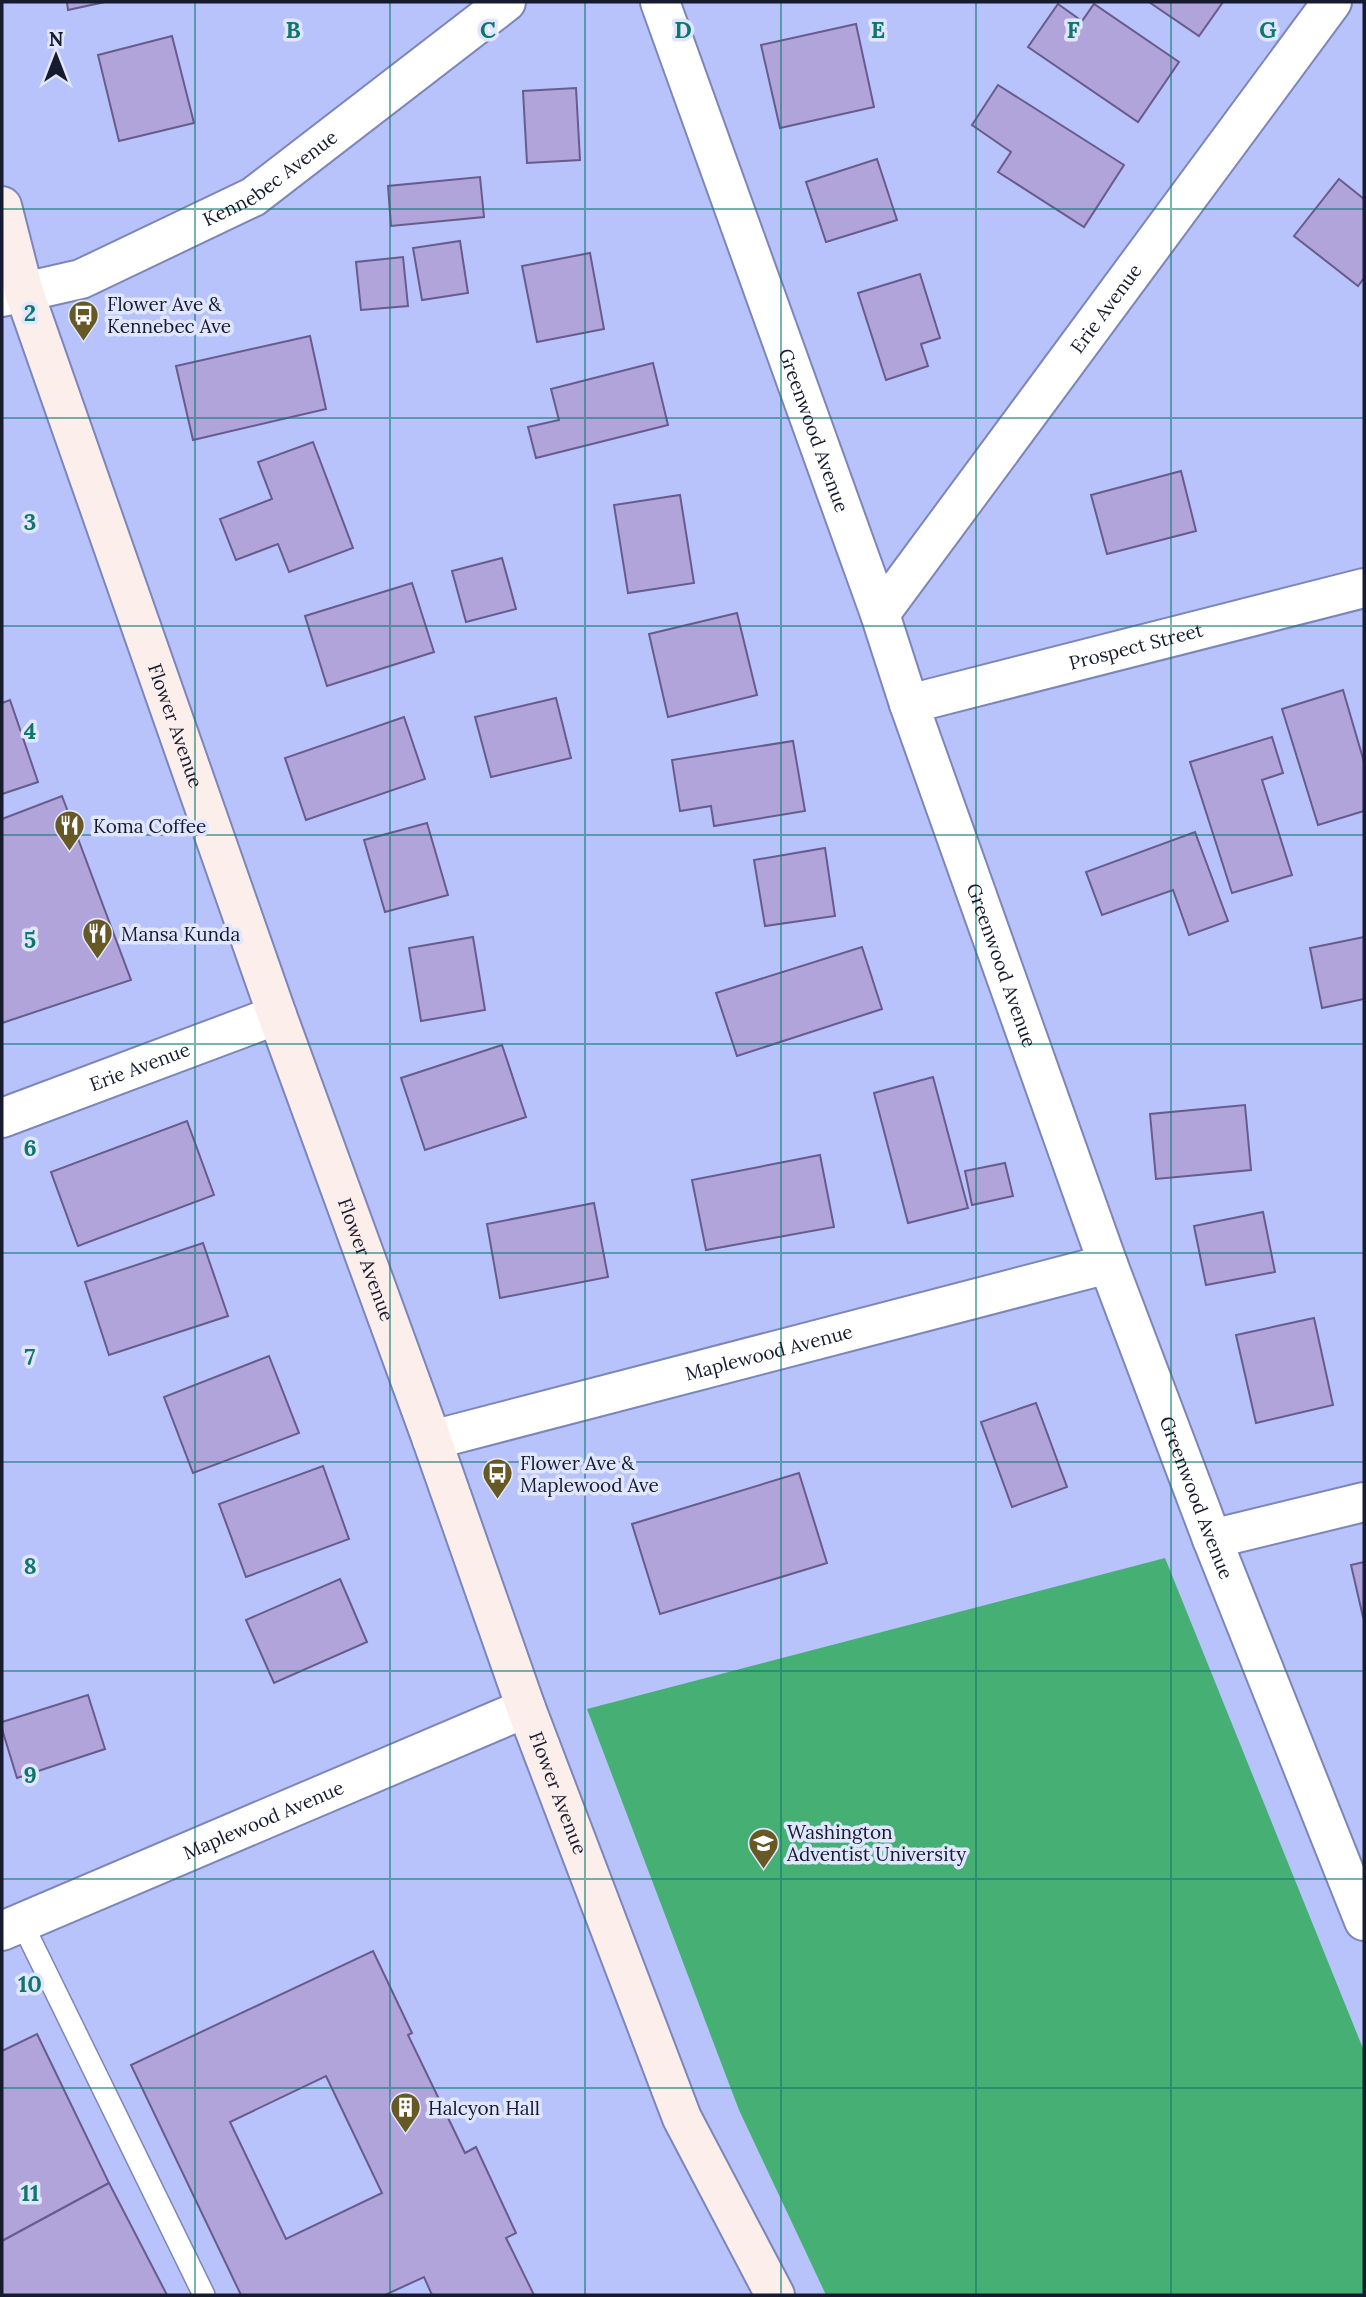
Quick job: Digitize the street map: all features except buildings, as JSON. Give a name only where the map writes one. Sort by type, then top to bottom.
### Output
[{"type":"street","name":"Kennebec Avenue","points":[[13,294],[81,279],[253,197],[506,2]]},
{"type":"street","name":"Greenwood Avenue","points":[[660,2],[880,614],[909,704],[1108,1264],[1212,1539],[1364,1921]]},
{"type":"street","name":"Erie Avenue","points":[[880,614],[1332,2]]},
{"type":"street","name":"Flower Avenue","points":[[2,206],[13,294],[432,1440],[526,1708],[682,2118],[775,2295]]},
{"type":"street","name":"Prospect Street","points":[[909,704],[1364,588]]},
{"type":"street","name":"Erie Avenue","points":[[2,1118],[277,1016]]},
{"type":"street","name":"Maplewood Avenue","points":[[432,1440],[1108,1264]]},
{"type":"street","points":[[1212,1539],[1364,1502]]},
{"type":"street","name":"Maplewood Avenue","points":[[12,1927],[526,1708]]},
{"type":"lane","points":[[12,1927],[204,2295]]},
{"type":"green space","points":[[1165,1558],[1364,2051],[1364,2295],[826,2295],[739,2110],[587,1709]]},
{"type":"place","name":"Flower Ave & Kennebec Ave","points":[[84,342]]},
{"type":"place","name":"Koma Coffee","points":[[70,853]]},
{"type":"place","name":"Mansa Kunda","points":[[98,961]]},
{"type":"place","name":"Flower Ave & Maplewood Ave","points":[[497,1501]]},
{"type":"place","name":"Washington Adventist University","points":[[764,1870]]},
{"type":"place","name":"Halcyon Hall","points":[[405,2135]]}]
